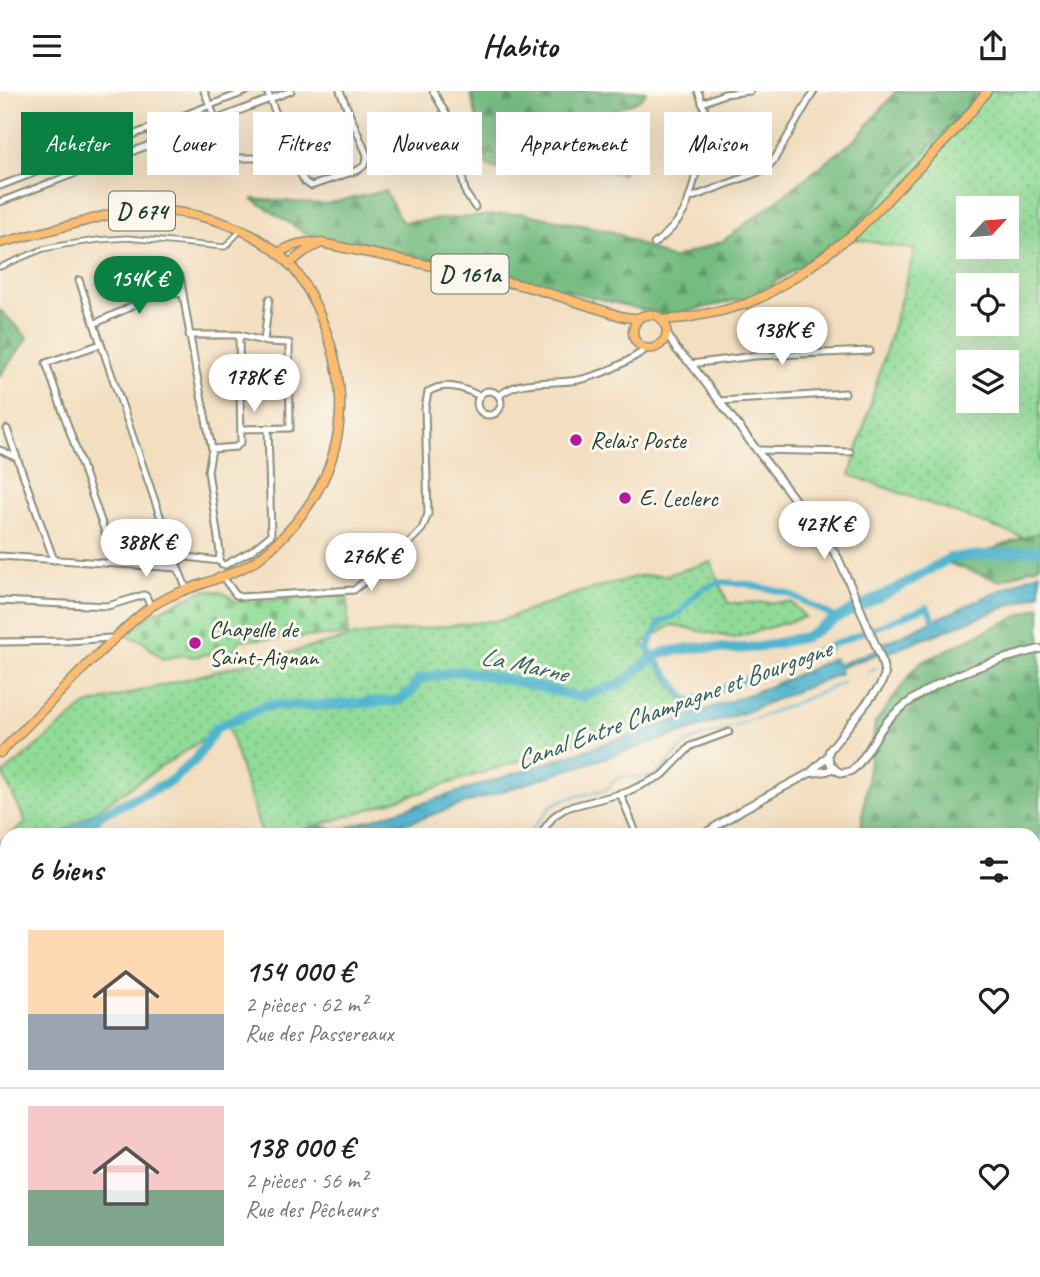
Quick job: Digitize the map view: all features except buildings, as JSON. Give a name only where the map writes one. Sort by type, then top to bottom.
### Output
[{"type":"main road","points":[[665,328],[685,318],[721,311],[755,300],[792,279],[827,254],[857,231],[952,134],[987,91]]},
{"type":"main road","name":"D 674","points":[[0,243],[107,215],[137,211],[185,214],[241,229],[255,236],[289,264],[316,305],[332,347],[339,382],[341,413],[337,440],[322,484],[293,526],[259,558],[151,607],[123,630],[0,753]]},
{"type":"main road","name":"D 161a","points":[[278,253],[310,241],[526,286],[618,315],[640,317]]},
{"type":"main road","points":[[289,264],[320,243]]},
{"type":"main road","points":[[649,314],[654,315],[665,328],[662,343],[653,348],[648,348],[634,338],[636,320],[649,314]]},
{"type":"main road","name":"D 161a","points":[[618,315],[633,329]]},
{"type":"street","points":[[204,91],[213,112]]},
{"type":"street","points":[[192,112],[247,91]]},
{"type":"street","points":[[267,91],[275,112]]},
{"type":"street","points":[[237,112],[290,91]]},
{"type":"street","points":[[341,91],[350,112]]},
{"type":"street","points":[[433,91],[450,121],[462,163],[466,194],[475,207]]},
{"type":"street","points":[[654,244],[681,218],[690,198],[708,125],[698,91]]},
{"type":"street","points":[[702,103],[727,93],[750,91]]},
{"type":"street","points":[[690,198],[767,167],[774,160],[814,91]]},
{"type":"street","points":[[353,121],[367,155],[367,162],[353,172]]},
{"type":"street","points":[[0,202],[147,145]]},
{"type":"street","points":[[0,186],[28,175]]},
{"type":"street","points":[[34,175],[39,187]]},
{"type":"street","points":[[301,175],[311,186],[343,175]]},
{"type":"street","points":[[0,267],[43,249],[98,240],[127,238],[225,247],[241,229]]},
{"type":"street","points":[[180,276],[212,449],[208,471],[219,561]]},
{"type":"street","points":[[79,280],[187,590]]},
{"type":"street","points":[[94,324],[151,295],[183,295]]},
{"type":"street","points":[[264,341],[269,299]]},
{"type":"street","points":[[665,328],[676,349],[720,401],[828,543],[852,589],[876,645],[885,674],[880,686],[834,744],[828,756],[810,773],[713,828]]},
{"type":"street","points":[[189,335],[239,335],[289,343],[290,428],[241,429]]},
{"type":"street","points":[[212,449],[236,447],[241,442],[239,335]]},
{"type":"street","points":[[634,357],[637,342]]},
{"type":"street","points":[[662,343],[676,349]]},
{"type":"street","points":[[101,344],[46,363],[116,564]]},
{"type":"street","points":[[499,396],[526,383],[552,383],[591,377],[619,367],[648,348]]},
{"type":"street","points":[[691,365],[754,356],[870,351]]},
{"type":"street","points":[[222,576],[236,595],[241,597],[354,590],[399,553],[422,529],[428,514],[425,408],[428,392],[435,388],[460,386],[480,396]]},
{"type":"street","points":[[490,392],[499,396],[500,408],[496,413],[489,415],[481,412],[478,404],[480,396],[490,392]]},
{"type":"street","points":[[720,401],[845,393]]},
{"type":"street","points":[[0,556],[177,565],[187,557],[219,561],[225,565],[251,551],[271,535],[268,428]]},
{"type":"street","points":[[7,429],[54,560]]},
{"type":"street","points":[[0,450],[17,458]]},
{"type":"street","points":[[757,450],[850,452]]},
{"type":"street","points":[[0,601],[108,607],[146,596],[151,607]]},
{"type":"street","points":[[0,642],[113,640]]},
{"type":"street","points":[[828,756],[838,771],[845,773],[852,770],[882,726],[917,696],[972,670],[1040,649]]},
{"type":"street","points":[[545,828],[554,816],[566,808],[620,793],[663,775],[691,746],[729,732]]},
{"type":"street","points":[[810,773],[834,768]]},
{"type":"street","points":[[620,793],[634,828]]},
{"type":"green space","points":[[479,91],[646,92],[639,100],[610,112],[496,112],[496,169],[487,165],[482,143],[482,112],[475,112],[471,94]]},
{"type":"green space","points":[[896,91],[978,91],[972,102],[845,237],[754,296],[668,316],[473,268],[308,235],[252,199],[325,204],[385,191],[402,222],[522,213],[611,231],[672,259],[723,241],[857,138]]},
{"type":"green space","points":[[991,91],[1040,91],[1040,532],[1024,538],[850,475],[915,250],[845,237],[972,102]]},
{"type":"green space","points":[[0,310],[28,338],[0,375]]},
{"type":"green space","points":[[1040,532],[1040,565],[1001,581],[950,564]]},
{"type":"green space","points":[[711,562],[728,603],[791,602],[805,617],[734,638],[672,625],[642,643],[687,707],[310,828],[260,828],[227,723],[70,828],[19,828],[26,823],[3,774],[86,705],[354,636],[502,620],[574,594],[638,576],[666,575]]},
{"type":"green space","points":[[204,590],[222,593],[236,602],[345,596],[348,599],[348,635],[239,640],[237,649],[193,657],[184,655],[162,659],[142,641],[127,636],[152,614]]},
{"type":"green space","points":[[1040,607],[1040,828],[861,828],[875,723],[918,664]]},
{"type":"water","points":[[1040,572],[1040,593],[1037,595],[882,655],[880,653],[842,667],[839,669],[841,673],[743,713],[393,828],[345,828],[738,698],[834,658],[838,665],[878,649],[878,646]]},
{"type":"waterway","name":"La Marne","points":[[91,828],[99,815],[171,781],[195,760],[216,728],[267,705],[306,706],[397,701],[411,692],[419,679],[459,671],[507,679],[579,697],[620,684],[654,657],[665,652],[701,647],[760,647],[805,637],[950,558],[1040,550]]},
{"type":"waterway","name":"Canal Entre Champagne et Bourgogne","points":[[837,618],[787,593],[746,584],[721,582],[704,588],[680,613],[659,623],[648,647],[686,698],[693,700],[927,607],[937,625]]},
{"type":"waterway","name":"Canal Entre Champagne et Bourgogne","points":[[828,645],[831,650]]},
{"type":"waterway","points":[[868,674],[868,671],[876,668]]},
{"type":"waterway","points":[[533,828],[552,805],[565,799],[608,789],[618,778],[651,776],[663,769],[681,748],[691,741],[765,715],[844,682]]},
{"type":"waterway","name":"La Marne","points":[[80,828],[95,818]]},
{"type":"place","name":"Relais Poste","points":[[576,440]]},
{"type":"place","name":"E. Leclerc","points":[[625,498]]},
{"type":"place","name":"Chapelle de Saint-Aignan","points":[[195,643]]}]
